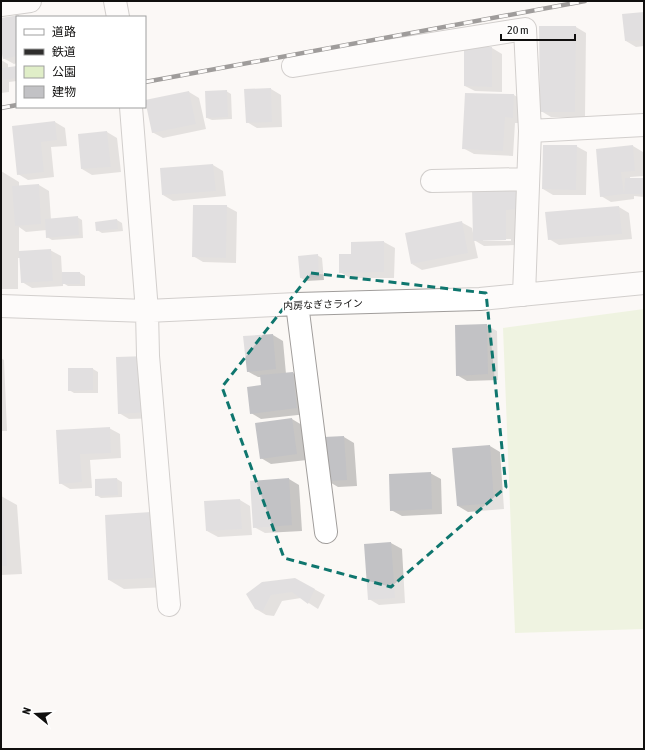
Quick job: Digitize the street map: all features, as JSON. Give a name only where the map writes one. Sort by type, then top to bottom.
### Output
[{"type":"street","points":[[1,5],[30,1]]},
{"type":"street","points":[[115,1],[118,16]]},
{"type":"street","points":[[294,66],[525,29],[530,131],[524,294]]},
{"type":"street","points":[[131,108],[147,311],[148,356],[169,605]]},
{"type":"street","points":[[530,131],[644,125]]},
{"type":"street","points":[[432,181],[528,179]]},
{"type":"street","name":"内房なぎさライン","points":[[1,306],[147,311],[296,304],[480,299],[644,283]]},
{"type":"street","points":[[296,304],[326,532]]},
{"type":"highlighted area","points":[[311,273],[486,293],[506,487],[391,587],[284,558],[222,387]]},
{"type":"green space","points":[[644,309],[644,629],[515,633],[503,328]]},
{"type":"building","points":[[644,12],[644,40],[625,41],[622,14]]},
{"type":"building","points":[[19,15],[16,16],[16,56],[3,59],[1,48],[1,18]]},
{"type":"building","points":[[539,26],[576,26],[575,112],[540,112]]},
{"type":"building","points":[[464,46],[492,47],[492,87],[464,86]]},
{"type":"building","points":[[16,66],[16,78],[3,80],[2,68]]},
{"type":"building","points":[[271,88],[272,122],[246,123],[244,89]]},
{"type":"building","points":[[227,90],[228,117],[206,118],[205,91]]},
{"type":"building","points":[[189,91],[196,124],[152,133],[146,100]]},
{"type":"building","points":[[465,93],[514,94],[513,118],[505,117],[503,151],[462,149]]},
{"type":"building","points":[[55,121],[57,140],[41,142],[44,172],[17,175],[12,126]]},
{"type":"building","points":[[107,131],[111,167],[81,169],[78,134]]},
{"type":"building","points":[[543,145],[577,145],[576,190],[542,189]]},
{"type":"building","points":[[633,145],[635,171],[621,172],[624,194],[600,197],[596,149]]},
{"type":"building","points":[[213,164],[216,191],[162,195],[160,168]]},
{"type":"building","points":[[625,178],[644,178],[644,194],[624,194]]},
{"type":"building","points":[[39,184],[41,224],[15,226],[12,186]]},
{"type":"building","points":[[517,188],[518,209],[506,210],[506,240],[473,241],[472,189]]},
{"type":"building","points":[[193,205],[227,205],[226,258],[192,257]]},
{"type":"building","points":[[619,206],[622,234],[548,240],[545,212]]},
{"type":"building","points":[[78,216],[79,235],[46,238],[45,219]]},
{"type":"building","points":[[117,219],[118,229],[96,231],[95,222]]},
{"type":"building","points":[[462,221],[468,253],[411,264],[405,233]]},
{"type":"building","points":[[384,241],[384,272],[339,273],[339,254],[351,254],[351,242]]},
{"type":"building","points":[[51,249],[53,281],[21,283],[19,251]]},
{"type":"building","points":[[318,254],[319,277],[300,278],[298,256]]},
{"type":"building","points":[[62,272],[80,272],[80,284],[62,284]]},
{"type":"building","points":[[487,324],[488,374],[456,376],[455,325]]},
{"type":"building","points":[[273,334],[276,369],[247,372],[243,336]]},
{"type":"building","points":[[148,356],[150,412],[118,414],[116,357]]},
{"type":"building","points":[[68,368],[93,368],[93,390],[68,391]]},
{"type":"building","points":[[293,372],[297,408],[250,414],[247,387],[261,385],[260,375]]},
{"type":"building","points":[[292,418],[297,454],[260,459],[255,423]]},
{"type":"building","points":[[110,427],[111,453],[80,454],[82,482],[59,484],[56,430]]},
{"type":"building","points":[[344,436],[347,480],[327,481],[324,437]]},
{"type":"building","points":[[490,445],[494,503],[457,506],[452,448]]},
{"type":"building","points":[[431,472],[432,509],[390,511],[389,474]]},
{"type":"building","points":[[117,478],[118,495],[95,496],[95,479]]},
{"type":"building","points":[[289,478],[292,525],[253,528],[250,481]]},
{"type":"building","points":[[2,493],[7,566],[1,566]]},
{"type":"building","points":[[240,499],[242,529],[206,531],[204,501]]},
{"type":"building","points":[[151,512],[153,578],[108,580],[105,515]]},
{"type":"building","points":[[391,542],[395,598],[368,600],[364,544]]},
{"type":"building","points":[[295,578],[315,589],[308,604],[292,592],[271,595],[263,611],[255,609],[246,594],[262,582]]},
{"type":"railway","points":[[146,82],[585,1]]},
{"type":"railway","points":[[1,108],[16,105]]}]
